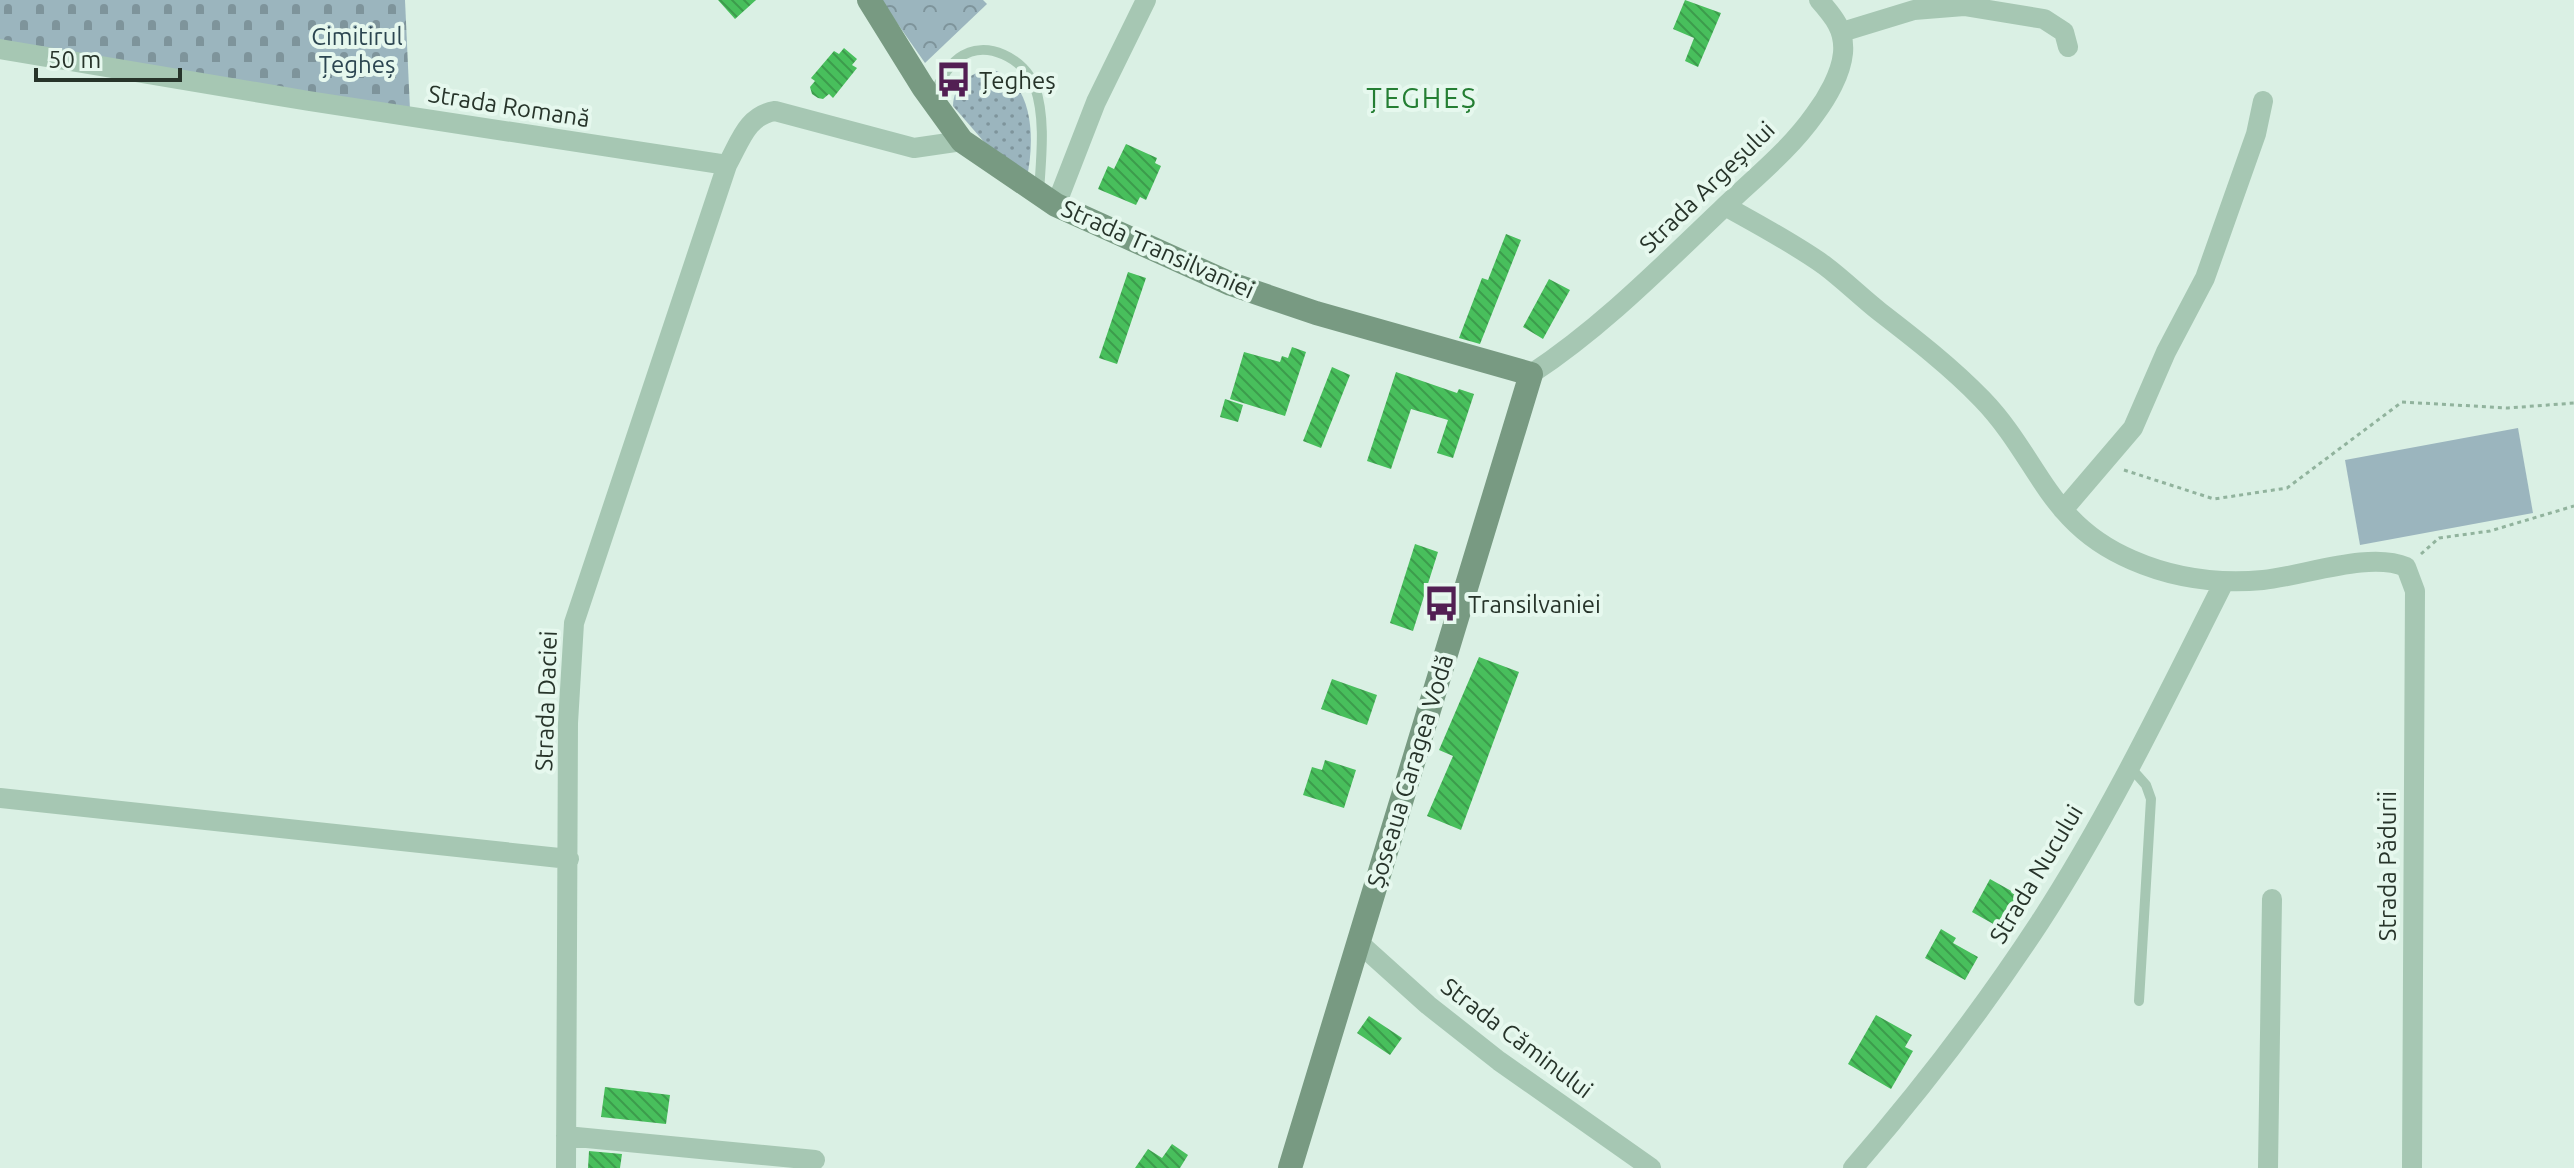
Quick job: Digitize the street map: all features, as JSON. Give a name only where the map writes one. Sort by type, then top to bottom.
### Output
[{"type":"street","name":"Strada Transilvaniei","points":[[869,0],[962,141],[1047,199],[1231,284],[1330,317],[1531,374]]},
{"type":"street","points":[[1047,199],[1146,0]]},
{"type":"street","points":[[1819,0],[1842,32],[1914,10],[1964,6],[2044,19],[2064,32],[2068,47]]},
{"type":"street","name":"Strada Argeșului","points":[[1531,374],[1588,334],[1788,148],[1832,87],[1843,56],[1842,32]]},
{"type":"street","name":"Strada Romană","points":[[0,49],[309,101],[727,165]]},
{"type":"street","points":[[2063,510],[2133,428],[2166,352],[2205,278],[2256,134],[2263,101]]},
{"type":"street","name":"Strada Daciei","points":[[566,1168],[569,669],[574,623],[727,165],[751,121],[759,113],[775,111],[914,148],[962,141]]},
{"type":"street","points":[[1725,206],[1828,268],[1960,379],[2001,422],[2063,510],[2084,534],[2133,561],[2195,579],[2224,582],[2263,580],[2369,563],[2394,561],[2406,567]]},
{"type":"street","name":"Șoseaua Caragea Vodă","points":[[1290,1168],[1531,374]]},
{"type":"street","name":"Strada Pădurii","points":[[2406,567],[2415,591],[2412,1168]]},
{"type":"street","name":"Strada Nucului","points":[[1853,1168],[1972,1022],[2041,921],[2130,767],[2224,582]]},
{"type":"street","points":[[0,798],[569,859]]},
{"type":"street","points":[[2268,1168],[2272,899]]},
{"type":"street","name":"Strada Căminului","points":[[1358,942],[1479,1046],[1651,1168]]},
{"type":"street","points":[[566,1136],[815,1160]]},
{"type":"lane","points":[[931,98],[942,75],[961,56],[979,51],[998,52],[1016,60],[1035,86],[1047,199]]},
{"type":"lane","points":[[2130,767],[2146,785],[2151,799],[2139,1001]]},
{"type":"path","points":[[2106,463],[2214,499],[2287,488],[2402,402],[2508,408],[2574,403]]},
{"type":"path","points":[[2406,567],[2439,538],[2490,531],[2574,506]]},
{"type":"green space","name":"Cimitirul Țegheș","points":[[0,0],[405,0],[410,110],[0,40]]},
{"type":"green space","points":[[881,0],[983,0],[987,4],[925,63]]},
{"type":"green space","points":[[990,69],[1005,75],[1015,85],[1028,112],[1031,146],[1027,177],[992,151],[953,106],[956,92],[964,81]]},
{"type":"green space","points":[[2518,428],[2533,513],[2360,545],[2345,460]]},
{"type":"building","points":[[718,0],[756,0],[735,19]]},
{"type":"building","points":[[1685,0],[1721,13],[1698,67],[1685,61],[1694,38],[1673,29]]},
{"type":"building","points":[[844,48],[857,59],[852,65],[857,68],[833,98],[829,94],[823,99],[818,98],[812,94],[810,87],[815,81],[811,78],[834,51],[839,54]]},
{"type":"building","points":[[1126,144],[1157,158],[1155,163],[1161,166],[1146,200],[1140,197],[1136,205],[1098,189],[1108,166],[1114,169]]},
{"type":"building","points":[[1506,234],[1521,240],[1480,344],[1459,338],[1482,278],[1488,280]]},
{"type":"building","points":[[1128,272],[1146,278],[1117,364],[1099,358]]},
{"type":"building","points":[[1549,279],[1570,290],[1543,339],[1523,327]]},
{"type":"building","points":[[1292,347],[1306,352],[1285,416],[1230,399],[1244,352],[1280,362],[1282,356],[1288,358]]},
{"type":"building","points":[[1332,367],[1350,375],[1321,448],[1303,441]]},
{"type":"building","points":[[1396,372],[1457,393],[1459,389],[1474,394],[1453,458],[1437,453],[1448,420],[1411,409],[1391,469],[1367,461]]},
{"type":"building","points":[[1225,399],[1243,405],[1238,422],[1220,417]]},
{"type":"building","points":[[1415,544],[1438,552],[1413,631],[1390,623]]},
{"type":"building","points":[[1479,657],[1519,672],[1461,830],[1427,816],[1453,756],[1439,750]]},
{"type":"building","points":[[1332,679],[1377,695],[1367,725],[1321,709]]},
{"type":"building","points":[[1325,760],[1356,770],[1344,808],[1303,795],[1312,767],[1322,770]]},
{"type":"building","points":[[1990,879],[2022,897],[2004,930],[1972,912]]},
{"type":"building","points":[[1941,929],[1956,938],[1953,943],[1978,957],[1965,980],[1925,958]]},
{"type":"building","points":[[1876,1015],[1912,1035],[1905,1047],[1913,1051],[1891,1089],[1848,1064]]},
{"type":"building","points":[[1369,1016],[1402,1038],[1390,1055],[1357,1033]]},
{"type":"building","points":[[605,1087],[670,1095],[666,1124],[601,1117]]},
{"type":"building","points":[[1172,1144],[1188,1155],[1180,1168],[1135,1168],[1148,1149],[1162,1158]]},
{"type":"building","points":[[589,1151],[622,1154],[620,1168],[588,1168]]},
{"type":"place","name":"Țegheș","points":[[953,80]]},
{"type":"place","name":"Transilvaniei","points":[[1442,604]]},
{"type":"district","name":"ȚEGHEȘ","points":[[1422,97]]}]
